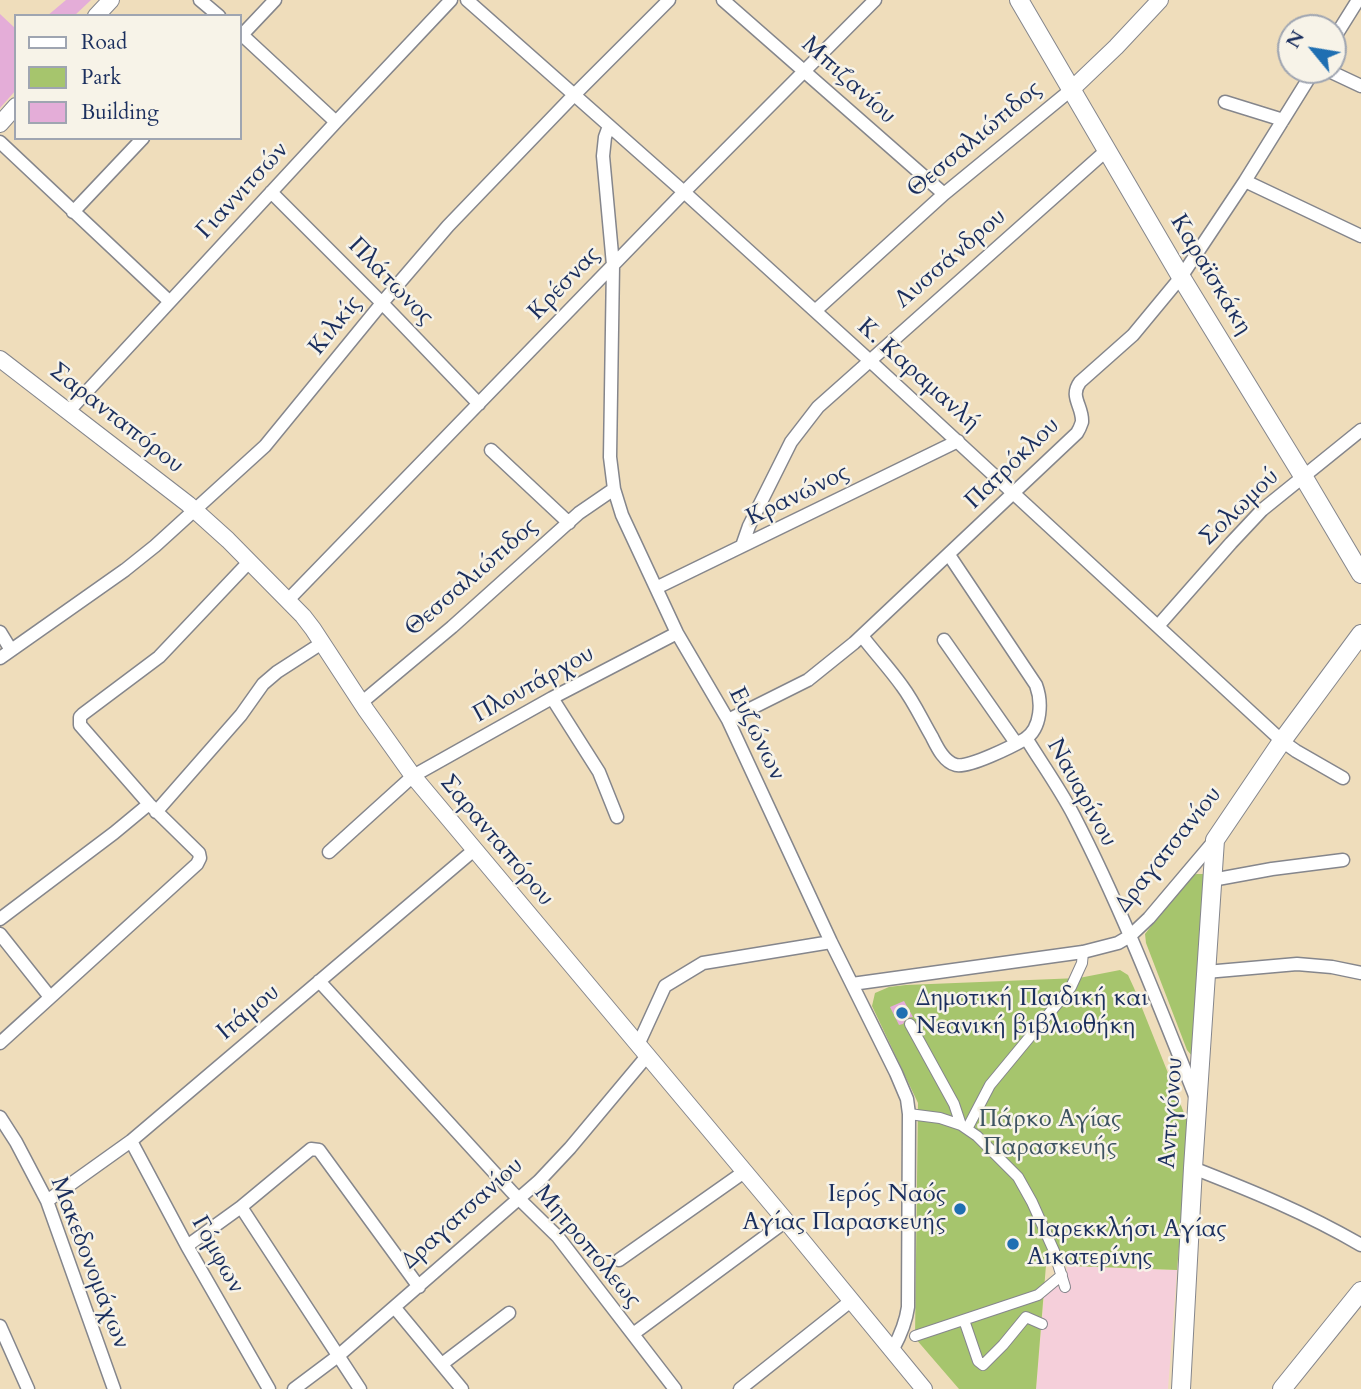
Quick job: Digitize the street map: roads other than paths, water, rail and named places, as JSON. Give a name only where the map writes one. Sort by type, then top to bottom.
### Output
[{"type":"main road","name":"Καραϊσκάκη","points":[[1019,0],[1181,277],[1361,574]]},
{"type":"main road","name":"Δραγατσανίου","points":[[1214,840],[1282,741],[1361,634]]},
{"type":"main road","name":"Αντιγόνου","points":[[1181,1389],[1214,840]]},
{"type":"main road","points":[[1282,1389],[1361,1291]]},
{"type":"street","points":[[98,14],[111,0]]},
{"type":"street","points":[[200,0],[217,14]]},
{"type":"street","points":[[242,34],[275,0]]},
{"type":"street","name":"Γιαννιτσών","points":[[68,412],[452,0]]},
{"type":"street","name":"Κ. Καραμανλή","points":[[467,0],[869,360],[1282,741],[1343,778]]},
{"type":"street","name":"Κιλκίς","points":[[0,658],[125,570],[265,446],[453,220],[669,0]]},
{"type":"street","name":"Μπιζανίου","points":[[723,0],[944,194]]},
{"type":"street","name":"Θεσσαλιώτιδος","points":[[815,311],[944,194],[1072,89],[1160,0]]},
{"type":"street","points":[[1347,18],[1358,0]]},
{"type":"street","name":"Κρέσνας","points":[[288,600],[872,1]]},
{"type":"street","points":[[242,36],[336,122]]},
{"type":"street","name":"Πατρόκλου","points":[[728,720],[808,680],[862,636],[1077,433],[1082,420],[1076,387],[1133,335],[1181,277],[1305,84]]},
{"type":"street","points":[[1225,102],[1283,120]]},
{"type":"street","points":[[0,124],[14,108]]},
{"type":"street","name":"Ευζώνων","points":[[609,126],[603,156],[613,265],[610,457],[614,489],[622,515],[677,633],[728,720],[907,1099],[908,1307],[907,1317],[893,1349]]},
{"type":"street","points":[[74,212],[141,140]]},
{"type":"street","points":[[0,142],[169,301]]},
{"type":"street","name":"Λυσσάνδρου","points":[[742,546],[749,526],[799,430],[818,407],[1107,150]]},
{"type":"street","points":[[1245,181],[1361,236]]},
{"type":"street","name":"Πλάτωνος","points":[[271,192],[479,404]]},
{"type":"street","name":"Σαρανταπόρου","points":[[0,359],[195,510],[309,622],[361,703],[413,776],[924,1389]]},
{"type":"street","name":"Σολωμού","points":[[1158,626],[1262,510],[1361,430]]},
{"type":"street","name":"Κρανώνος","points":[[656,588],[958,441]]},
{"type":"street","points":[[491,450],[569,523]]},
{"type":"street","name":"Θεσσαλιώτιδος","points":[[361,703],[569,523],[614,489]]},
{"type":"street","points":[[862,636],[903,687],[939,750],[950,762],[967,765],[1021,741],[1032,733],[1038,719],[1040,701],[1036,685],[949,555]]},
{"type":"street","points":[[0,1043],[197,864],[199,853],[152,808],[80,725],[80,717],[159,657],[249,562]]},
{"type":"street","points":[[0,632],[11,650]]},
{"type":"street","name":"Πλουτάρχου","points":[[328,852],[413,776],[552,698],[677,633]]},
{"type":"street","name":"Ναυαρίνου","points":[[944,640],[1072,813],[1130,936],[1198,1101]]},
{"type":"street","points":[[0,919],[152,808],[241,715],[262,684],[322,643]]},
{"type":"street","points":[[552,698],[599,772],[617,817]]},
{"type":"street","name":"Δραγατσανίου","points":[[852,984],[1083,953],[1118,943],[1149,918],[1214,840]]},
{"type":"street","name":"Ιτάμου","points":[[47,1201],[131,1141],[474,850]]},
{"type":"street","points":[[1212,880],[1343,860]]},
{"type":"street","points":[[0,934],[50,996]]},
{"type":"street","name":"Δραγατσανίου","points":[[293,1389],[338,1356],[395,1308],[539,1181],[569,1148],[643,1051],[665,986],[703,963],[831,942]]},
{"type":"street","points":[[964,1127],[990,1085],[1071,987],[1082,964],[1083,953]]},
{"type":"street","points":[[1206,972],[1297,964],[1361,972]]},
{"type":"street","name":"Μητροπόλεως","points":[[319,981],[576,1259],[669,1387]]},
{"type":"street","points":[[910,1024],[964,1127]]},
{"type":"street","points":[[909,1114],[940,1118],[964,1127],[997,1154],[1018,1177],[1043,1225],[1065,1287]]},
{"type":"street","name":"Μακεδονομάχων","points":[[0,1117],[47,1201],[114,1389]]},
{"type":"street","name":"Γόμφων","points":[[131,1141],[187,1246],[269,1389]]},
{"type":"street","points":[[187,1246],[311,1149],[319,1150],[419,1287]]},
{"type":"street","points":[[1193,1168],[1278,1201],[1361,1245]]},
{"type":"street","points":[[620,1260],[744,1172]]},
{"type":"street","points":[[241,1206],[360,1389]]},
{"type":"street","points":[[633,1334],[786,1221]]},
{"type":"street","points":[[915,1336],[1038,1295],[1062,1275]]},
{"type":"street","points":[[740,1389],[852,1300]]},
{"type":"street","points":[[395,1308],[462,1389]]},
{"type":"street","points":[[442,1364],[509,1313]]},
{"type":"street","points":[[964,1320],[978,1361],[983,1365],[1026,1317],[1042,1324]]},
{"type":"street","points":[[0,1325],[28,1389]]},
{"type":"place","name":"Δημοτική Παιδική και Νεανική βιβλιοθήκη","points":[[902,1013]]},
{"type":"place","name":"Ιερός Ναός Αγίας Παρασκευής","points":[[960,1209]]},
{"type":"place","name":"Παρεκκλήσι Αγίας Αικατερίνης","points":[[1013,1244]]},
{"type":"park label","name":"Πάρκο Αγίας Παρασκευής","points":[[1050,1134]]}]
